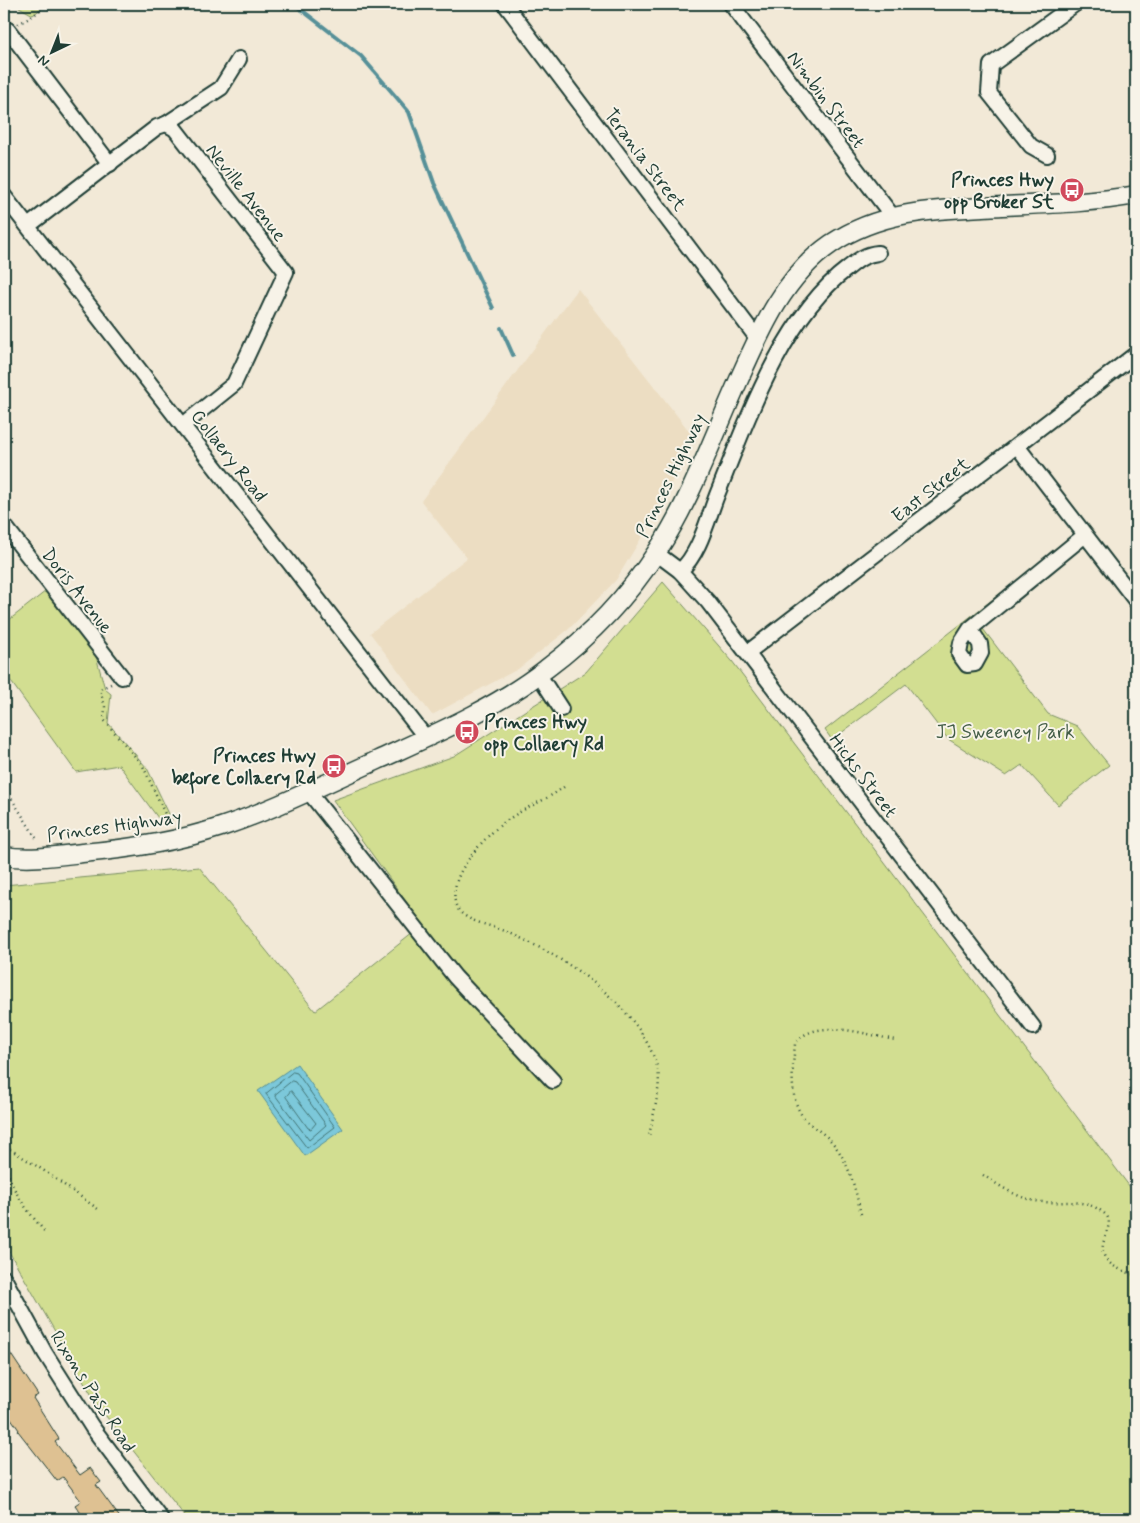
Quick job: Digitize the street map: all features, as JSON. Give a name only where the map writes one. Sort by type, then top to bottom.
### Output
[{"type":"main road","name":"Princes Highway","points":[[8,859],[131,848],[176,839],[243,819],[426,738],[503,698],[539,675],[593,629],[656,554],[690,490],[757,338],[786,289],[821,251],[861,228],[893,217],[931,210],[1076,203],[1136,195]]},
{"type":"street","name":"Terania Street","points":[[506,4],[757,338]]},
{"type":"street","name":"Nimbin Street","points":[[731,4],[893,217]]},
{"type":"street","points":[[1047,154],[1031,146],[988,93],[991,65],[1075,4]]},
{"type":"street","points":[[8,30],[110,164]]},
{"type":"street","points":[[28,226],[157,127],[166,124],[221,88],[238,59]]},
{"type":"street","name":"Neville Avenue","points":[[166,124],[176,130],[286,272],[234,384],[182,425]]},
{"type":"street","name":"Collaery Road","points":[[4,196],[426,738]]},
{"type":"street","points":[[680,571],[690,562],[720,486],[782,347],[820,293],[861,258],[878,253]]},
{"type":"street","name":"East Street","points":[[747,653],[1136,354]]},
{"type":"street","points":[[1017,446],[1136,601]]},
{"type":"street","name":"Doris Avenue","points":[[4,525],[122,677]]},
{"type":"street","points":[[970,629],[1085,535]]},
{"type":"street","name":"Hicks Street","points":[[656,554],[680,571],[747,653],[1033,1028]]},
{"type":"street","points":[[539,675],[561,709]]},
{"type":"street","points":[[308,791],[455,977],[553,1081]]},
{"type":"street","name":"Rixons Pass Road","points":[[4,1278],[45,1353],[92,1427],[161,1519]]},
{"type":"path","points":[[8,30],[33,16],[47,4]]},
{"type":"path","points":[[122,677],[100,689],[105,707],[104,720],[143,766],[170,825]]},
{"type":"path","points":[[564,787],[550,797],[501,824],[484,841],[457,878],[455,902],[464,914],[517,936],[585,976],[603,988],[616,1000],[648,1044],[657,1066],[660,1080],[649,1137]]},
{"type":"path","points":[[4,793],[10,796],[38,841]]},
{"type":"path","points":[[861,1214],[854,1184],[844,1160],[832,1142],[800,1113],[794,1090],[795,1044],[804,1035],[827,1028],[895,1040]]},
{"type":"path","points":[[4,1105],[4,1118]]},
{"type":"path","points":[[4,1127],[4,1162],[14,1192],[45,1232]]},
{"type":"path","points":[[5,1146],[30,1160],[98,1209]]},
{"type":"path","points":[[983,1174],[1013,1193],[1031,1200],[1048,1202],[1080,1201],[1105,1214],[1109,1219],[1109,1227],[1102,1243],[1104,1255],[1113,1267],[1136,1275]]},
{"type":"shaded area","points":[[578,289],[693,436],[661,505],[616,580],[569,629],[518,669],[432,715],[370,633],[467,558],[421,501]]},
{"type":"green space","points":[[14,4],[47,4],[33,15]]},
{"type":"green space","name":"JJ Sweeney Park","points":[[1074,536],[980,625],[1048,714],[1077,726],[1109,765],[1058,805],[1022,765],[1006,776],[948,739],[906,684],[832,740],[825,730]]},
{"type":"green space","points":[[663,582],[732,661],[1136,1195],[1136,1519],[187,1519],[98,1406],[4,1243],[4,885],[199,867],[315,1011],[423,925],[333,800],[454,756],[586,672]]},
{"type":"green space","points":[[46,591],[96,656],[105,689],[111,694],[108,723],[147,768],[172,820],[161,822],[119,765],[76,772],[4,672],[4,624]]},
{"type":"water","points":[[297,1064],[343,1129],[305,1156],[258,1091]]},
{"type":"building","points":[[4,1344],[38,1395],[33,1398],[59,1439],[55,1442],[80,1475],[90,1468],[101,1482],[96,1485],[121,1519],[85,1519],[75,1505],[81,1501],[63,1477],[57,1481],[18,1431],[4,1408]]},
{"type":"waterway","points":[[294,4],[361,56],[409,112],[434,183],[493,308]]},
{"type":"waterway","points":[[501,328],[513,355]]},
{"type":"place","name":"Princes Hwy opp Broker St","points":[[1072,190]]},
{"type":"place","name":"Princes Hwy opp Collaery Rd","points":[[467,732]]},
{"type":"place","name":"Princes Hwy before Collaery Rd","points":[[334,766]]}]
